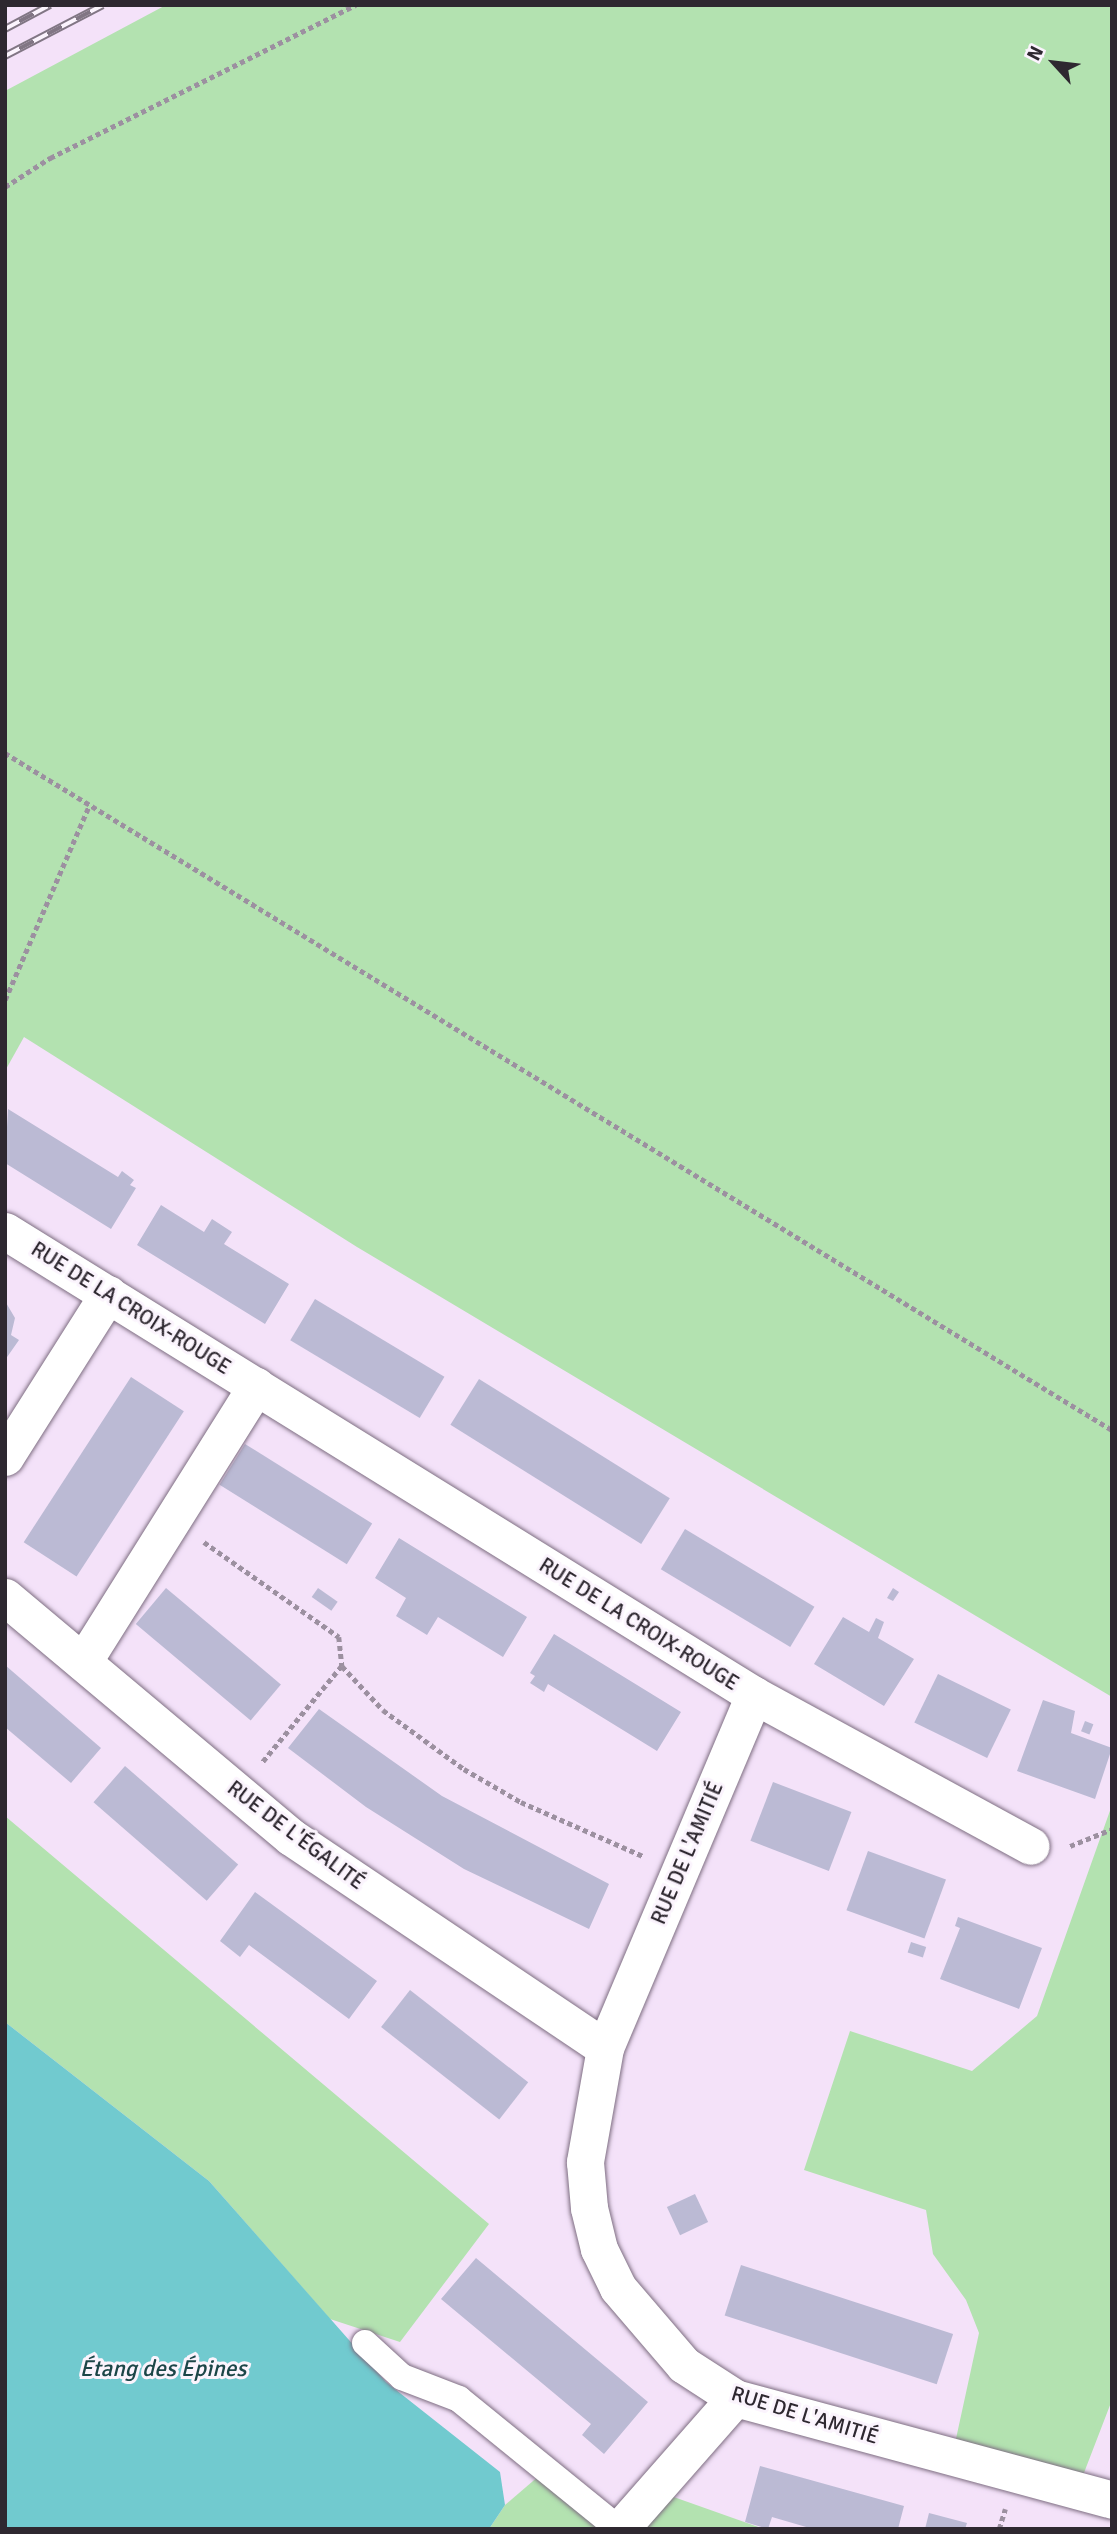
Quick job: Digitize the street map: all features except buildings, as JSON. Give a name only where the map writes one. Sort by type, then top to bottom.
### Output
[{"type":"street","name":"RUE DE LA CROIX-ROUGE","points":[[5,1231],[754,1695],[1031,1846]]},
{"type":"street","points":[[5,1457],[108,1294]]},
{"type":"street","points":[[83,1662],[256,1386]]},
{"type":"street","name":"RUE DE L'ÉGALITÉ","points":[[5,1597],[291,1837],[605,2048]]},
{"type":"street","name":"RUE DE L'AMITIÉ","points":[[754,1695],[605,2048],[585,2162],[589,2208],[599,2249],[618,2287],[684,2365],[735,2398],[1112,2500]]},
{"type":"street","points":[[365,2343],[402,2378],[459,2399],[619,2529],[735,2398]]},
{"type":"path","points":[[5,187],[51,158],[356,5]]},
{"type":"path","points":[[5,753],[1112,1430]]},
{"type":"path","points":[[5,1000],[89,806]]},
{"type":"path","points":[[172,1520],[339,1637],[342,1666],[383,1710],[464,1769],[521,1802],[680,1871]]},
{"type":"path","points":[[238,1792],[342,1666]]},
{"type":"shaded area","points":[[166,5],[1112,5],[1112,1697],[357,1247],[24,1037],[5,1071],[5,91]]},
{"type":"shaded area","points":[[1112,1805],[1112,2400],[1077,2491],[952,2457],[979,2333],[966,2300],[933,2254],[926,2210],[804,2170],[850,2031],[972,2071],[1037,2016]]},
{"type":"shaded area","points":[[5,1816],[489,2224],[400,2342],[330,2319],[209,2181],[5,2022]]},
{"type":"shaded area","points":[[547,2469],[619,2529],[489,2529],[505,2505]]},
{"type":"shaded area","points":[[654,2490],[764,2529],[620,2529]]},
{"type":"water","name":"Étang des Épines","points":[[5,2022],[209,2181],[386,2382],[500,2472],[505,2505],[489,2529],[5,2529]]},
{"type":"railway","points":[[5,29],[50,5]]},
{"type":"railway","points":[[5,56],[103,5]]}]
